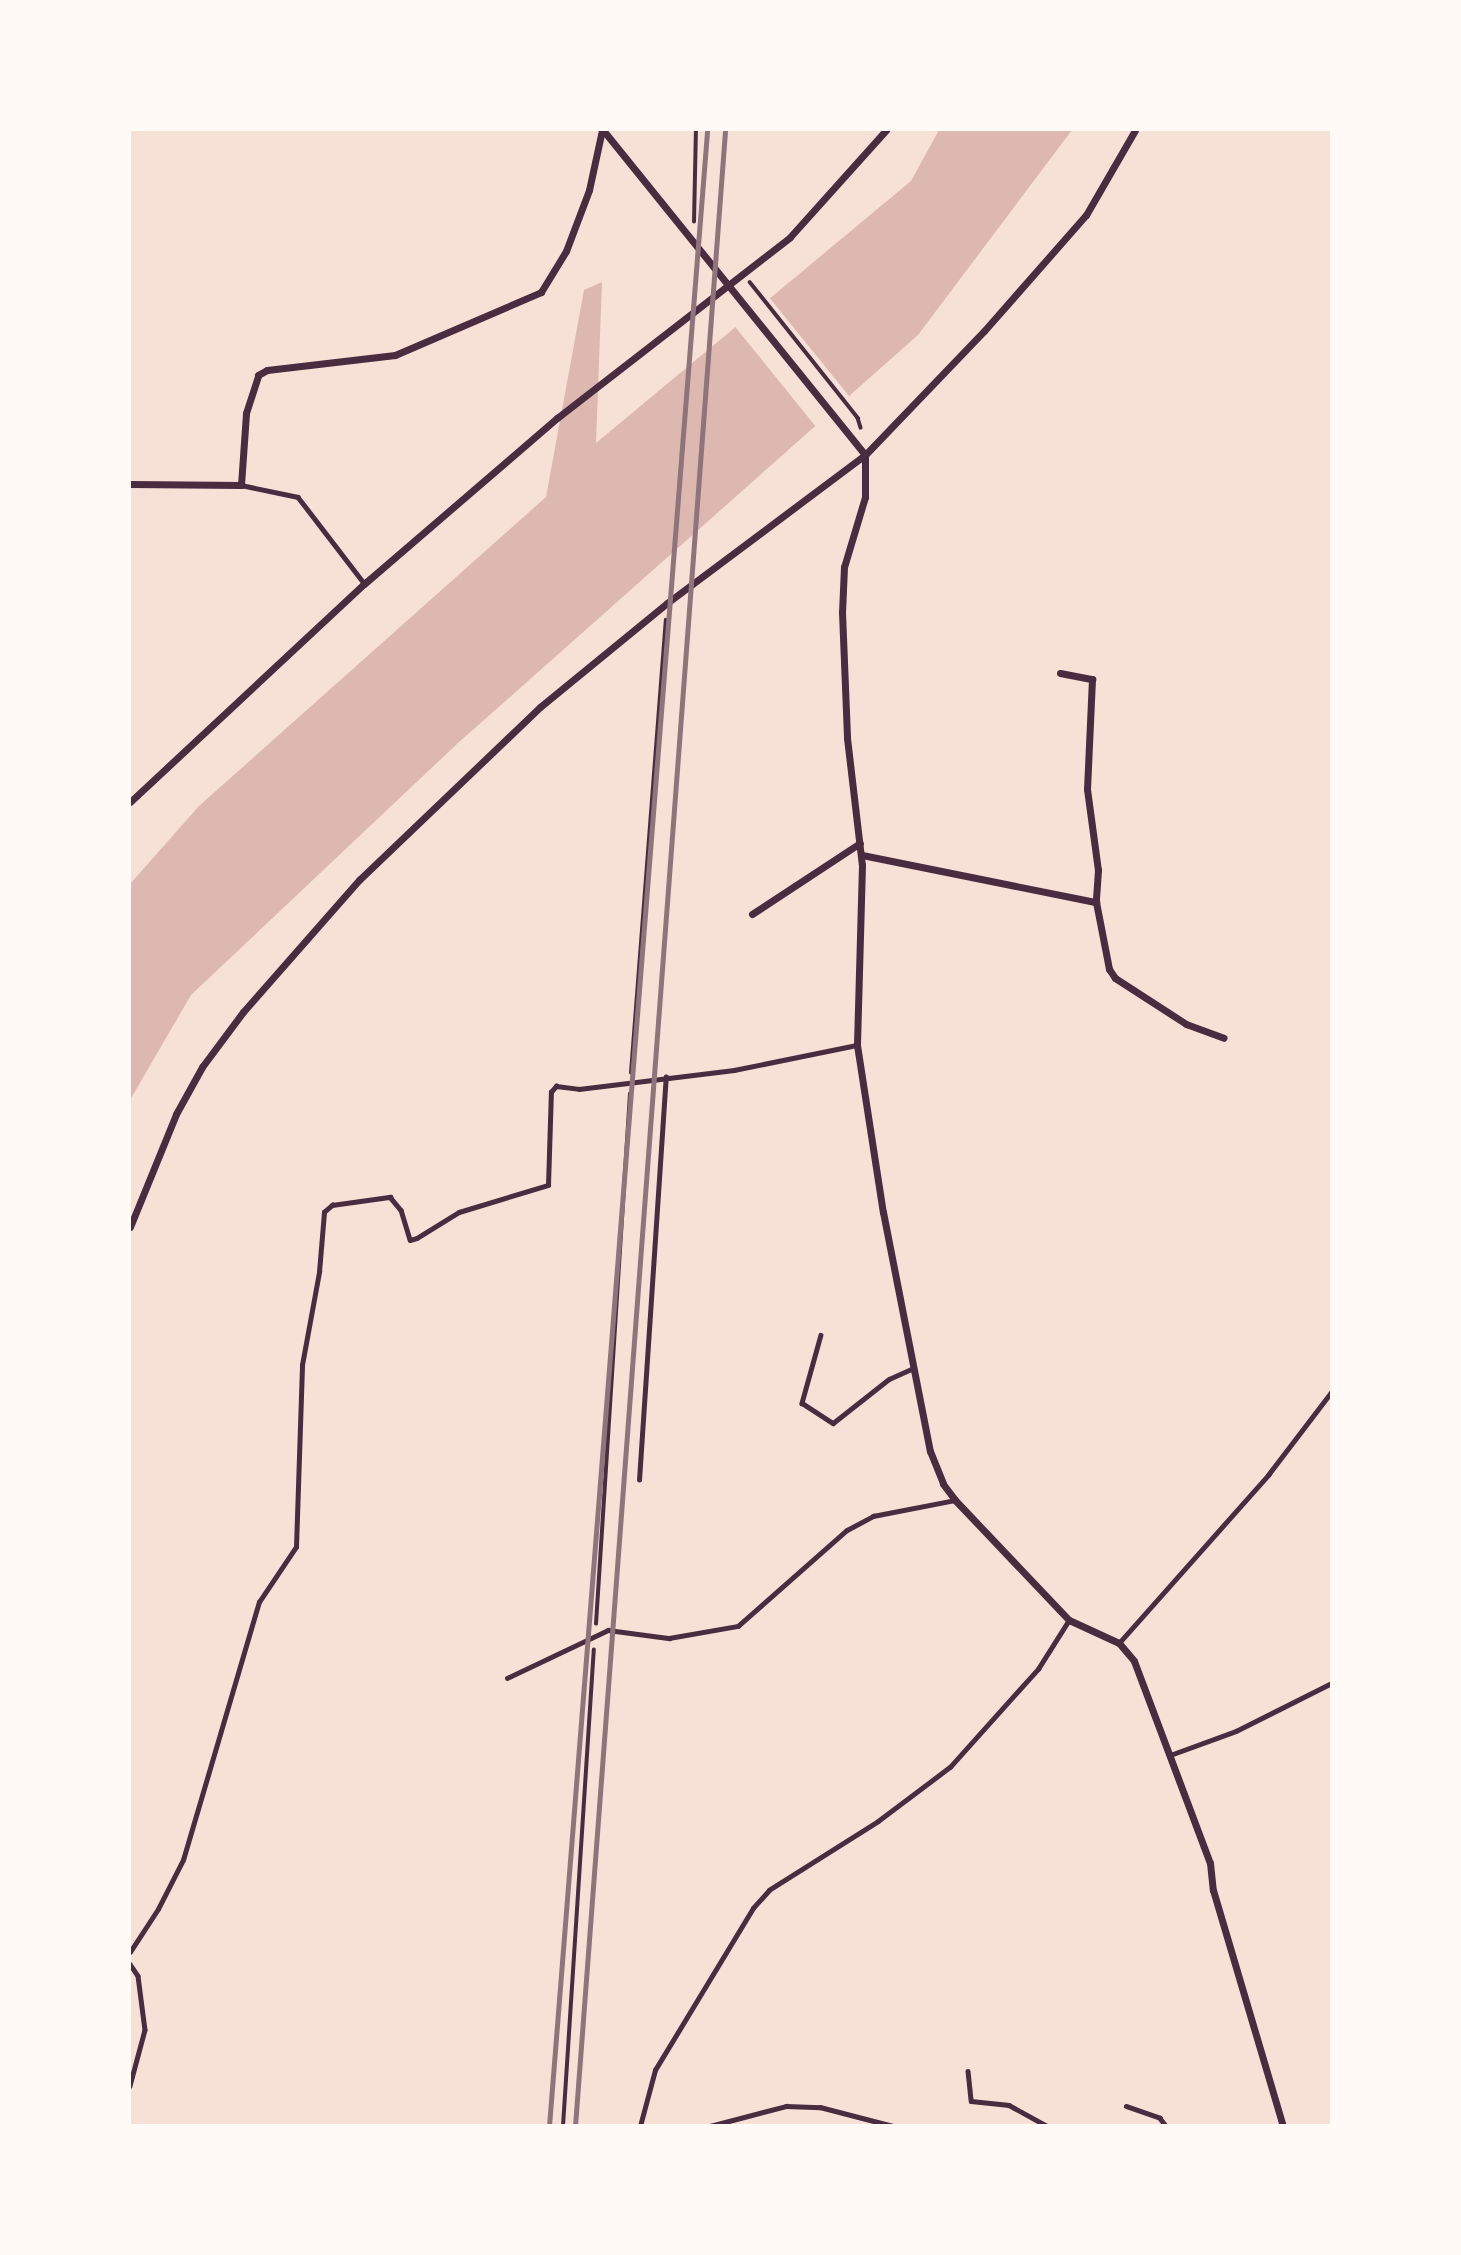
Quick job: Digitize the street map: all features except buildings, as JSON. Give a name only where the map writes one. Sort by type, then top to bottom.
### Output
[{"type":"street","points":[[603,130],[741,295],[865,455],[865,497],[844,567],[842,612],[847,738],[862,855],[857,1045],[883,1212],[916,1367],[930,1451],[943,1484],[955,1500],[1069,1620],[1119,1643],[1134,1661],[1173,1754],[1210,1863],[1213,1889],[1283,2126]]},
{"type":"street","points":[[130,484],[241,485],[246,413],[258,375],[267,370],[394,355],[541,292],[566,251],[589,190],[603,130]]},
{"type":"street","points":[[130,803],[364,584],[557,418],[731,286],[790,237],[886,130]]},
{"type":"street","points":[[130,1227],[176,1114],[202,1067],[292,955],[359,880],[540,707],[667,603],[865,455],[984,331],[1086,215],[1135,130]]},
{"type":"street","points":[[1060,673],[1092,679],[1087,789],[1098,870],[1096,902],[1105,956],[1115,978],[1186,1024],[1224,1038]]},
{"type":"street","points":[[752,914],[860,843]]},
{"type":"street","points":[[862,855],[1096,902]]},
{"type":"lane","points":[[241,485],[298,497],[364,584]]},
{"type":"lane","points":[[130,1952],[159,1909],[183,1860],[259,1602],[296,1547],[302,1365],[320,1272],[324,1212],[332,1205],[390,1197],[397,1201],[410,1240],[471,1207],[548,1185],[550,1174],[546,1152],[551,1092],[556,1086],[579,1089],[766,1065],[857,1045]]},
{"type":"lane","points":[[639,1480],[666,1077]]},
{"type":"lane","points":[[821,1335],[802,1403],[833,1423],[890,1379],[916,1367]]},
{"type":"lane","points":[[1119,1643],[1268,1475],[1332,1391]]},
{"type":"lane","points":[[507,1678],[608,1630],[669,1639],[738,1626],[847,1530],[873,1516],[955,1500]]},
{"type":"lane","points":[[639,2126],[655,2070],[753,1908],[769,1890],[890,1814],[950,1767],[1038,1669],[1069,1620]]},
{"type":"lane","points":[[1173,1754],[1236,1731],[1332,1683]]},
{"type":"lane","points":[[130,1964],[138,1976],[145,2030],[130,2086]]},
{"type":"lane","points":[[968,2071],[971,2101],[1009,2105],[1047,2126]]},
{"type":"lane","points":[[710,2126],[786,2106],[820,2107],[893,2126]]},
{"type":"lane","points":[[1126,2106],[1160,2118],[1166,2126]]},
{"type":"path","points":[[696,130],[692,202],[698,232]]},
{"type":"path","points":[[744,278],[760,293],[858,418]]},
{"type":"path","points":[[596,1626],[631,1082],[667,603]]},
{"type":"path","points":[[563,2126],[595,1640]]},
{"type":"shaded area","points":[[939,130],[1072,130],[918,335],[458,743],[191,995],[130,1100],[130,884],[199,806],[546,497],[584,290],[602,282],[596,443],[911,181]]},
{"type":"pier","points":[[768,296],[851,399],[816,427],[733,324]]},
{"type":"railway","points":[[549,2126],[707,130]]},
{"type":"railway","points":[[575,2126],[725,130]]}]
